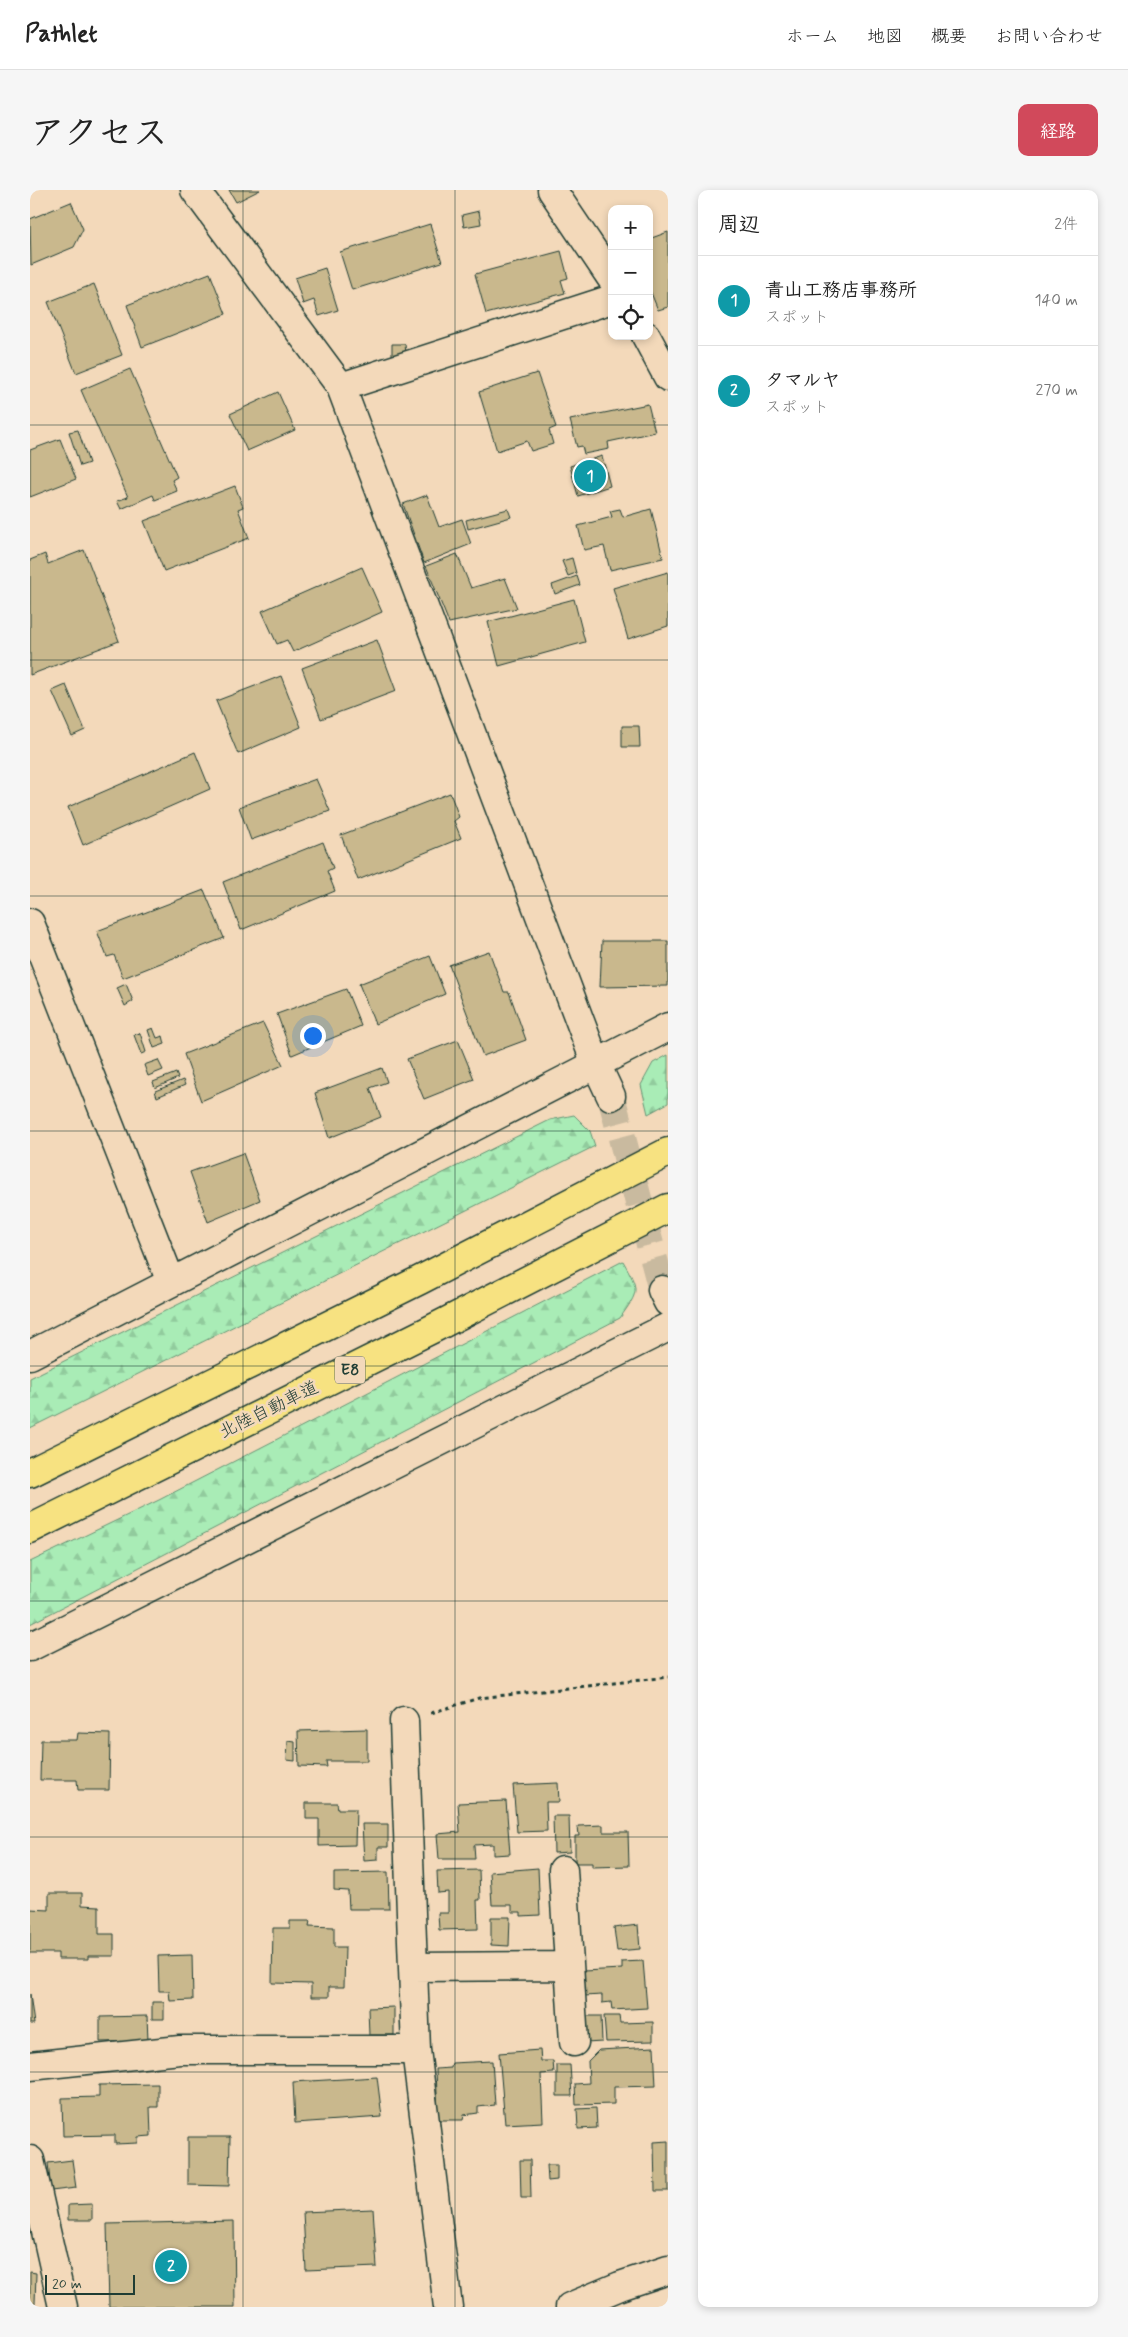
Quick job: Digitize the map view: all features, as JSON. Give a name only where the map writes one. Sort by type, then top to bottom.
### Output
[{"type":"highway","points":[[30,1473],[420,1280],[668,1152]]},
{"type":"highway","name":"北陸自動車道","points":[[30,1529],[443,1324],[668,1208]]},
{"type":"street","points":[[195,190],[341,387],[596,1064],[611,1096]]},
{"type":"street","points":[[552,190],[608,272]]},
{"type":"street","points":[[341,387],[608,300]]},
{"type":"street","points":[[648,340],[668,378]]},
{"type":"street","points":[[30,923],[171,1282]]},
{"type":"street","points":[[30,1355],[668,1027]]},
{"type":"street","points":[[30,1647],[668,1327]]},
{"type":"street","points":[[404,1721],[416,2050],[448,2307]]},
{"type":"street","points":[[563,1870],[574,2042]]},
{"type":"street","points":[[413,1966],[569,1966]]},
{"type":"street","points":[[30,2066],[180,2050],[416,2050]]},
{"type":"street","points":[[30,2160],[63,2307]]},
{"type":"street","points":[[570,2307],[620,2286],[668,2270]]},
{"type":"path","points":[[404,1721],[479,1698],[668,1677]]},
{"type":"green space","points":[[668,1055],[668,1103],[648,1114],[641,1085],[653,1063]]},
{"type":"green space","points":[[574,1115],[590,1131],[595,1146],[30,1428],[30,1378],[550,1120]]},
{"type":"green space","points":[[623,1261],[635,1285],[635,1291],[631,1302],[620,1318],[30,1624],[30,1562],[159,1500]]},
{"type":"building","points":[[229,190],[260,190],[236,202]]},
{"type":"building","points":[[71,202],[83,229],[74,247],[31,265],[30,219]]},
{"type":"building","points":[[479,211],[481,224],[464,227],[462,215]]},
{"type":"building","points":[[430,224],[442,262],[352,290],[340,252]]},
{"type":"building","points":[[668,232],[668,307],[658,310],[653,298],[653,238]]},
{"type":"building","points":[[561,251],[568,278],[561,280],[565,293],[486,314],[475,274]]},
{"type":"building","points":[[325,268],[338,310],[319,316],[314,300],[303,304],[295,278]]},
{"type":"building","points":[[210,273],[226,314],[142,347],[127,305]]},
{"type":"building","points":[[94,284],[122,355],[76,373],[48,302]]},
{"type":"building","points":[[392,344],[405,344],[406,354],[392,355]]},
{"type":"building","points":[[130,369],[177,477],[172,480],[177,491],[155,500],[153,495],[121,509],[117,501],[128,497],[81,390]]},
{"type":"building","points":[[537,373],[556,427],[549,430],[553,444],[531,451],[527,441],[497,451],[479,392]]},
{"type":"building","points":[[278,392],[295,430],[247,451],[230,414]]},
{"type":"building","points":[[648,404],[655,432],[608,442],[609,449],[584,454],[582,446],[577,447],[570,420]]},
{"type":"building","points":[[78,430],[89,463],[80,466],[69,432]]},
{"type":"building","points":[[60,439],[76,479],[30,497],[30,450]]},
{"type":"building","points":[[602,456],[610,486],[578,496],[570,466]]},
{"type":"building","points":[[235,486],[243,507],[238,509],[249,538],[164,571],[144,521]]},
{"type":"building","points":[[427,495],[439,527],[462,519],[471,544],[424,563],[403,504]]},
{"type":"building","points":[[508,509],[511,517],[468,529],[466,520]]},
{"type":"building","points":[[620,509],[623,517],[651,509],[663,558],[610,570],[604,546],[584,550],[578,526],[612,517],[610,511]]},
{"type":"building","points":[[84,550],[119,641],[30,675],[30,560],[45,554],[48,564]]},
{"type":"building","points":[[457,554],[471,588],[505,578],[517,608],[449,623],[426,566]]},
{"type":"building","points":[[572,558],[576,573],[568,576],[562,561]]},
{"type":"building","points":[[362,567],[382,612],[293,652],[287,640],[277,644],[262,611]]},
{"type":"building","points":[[668,572],[668,626],[628,639],[613,588]]},
{"type":"building","points":[[577,576],[580,585],[555,594],[552,585]]},
{"type":"building","points":[[574,599],[585,642],[499,666],[488,622]]},
{"type":"building","points":[[377,640],[396,691],[321,719],[302,668]]},
{"type":"building","points":[[281,676],[301,727],[238,754],[216,701]]},
{"type":"building","points":[[66,685],[85,730],[72,736],[52,691]]},
{"type":"building","points":[[622,726],[639,726],[640,747],[622,747]]},
{"type":"building","points":[[195,752],[210,789],[83,845],[68,807]]},
{"type":"building","points":[[316,779],[330,811],[251,840],[239,807]]},
{"type":"building","points":[[450,793],[459,817],[454,821],[461,838],[358,880],[341,835]]},
{"type":"building","points":[[323,842],[333,868],[327,871],[335,891],[241,930],[223,882]]},
{"type":"building","points":[[204,890],[224,938],[123,978],[114,955],[107,957],[97,931]]},
{"type":"building","points":[[602,941],[668,941],[668,986],[600,987]]},
{"type":"building","points":[[489,951],[504,992],[509,992],[526,1040],[483,1056],[449,965]]},
{"type":"building","points":[[430,956],[445,994],[375,1024],[359,984]]},
{"type":"building","points":[[126,984],[133,1001],[125,1006],[117,988]]},
{"type":"building","points":[[346,989],[361,1026],[292,1055],[277,1014]]},
{"type":"building","points":[[263,1023],[283,1065],[201,1101],[184,1054]]},
{"type":"building","points":[[153,1028],[157,1038],[163,1036],[165,1044],[154,1048],[148,1030]]},
{"type":"building","points":[[140,1033],[146,1052],[141,1054],[134,1035]]},
{"type":"building","points":[[458,1040],[474,1079],[424,1099],[407,1059]]},
{"type":"building","points":[[158,1060],[163,1070],[148,1076],[144,1065]]},
{"type":"building","points":[[382,1068],[387,1082],[370,1088],[381,1117],[329,1138],[315,1093]]},
{"type":"building","points":[[176,1073],[178,1078],[155,1088],[153,1082]]},
{"type":"building","points":[[183,1080],[185,1085],[157,1097],[155,1091]]},
{"type":"building","points":[[243,1153],[260,1200],[208,1222],[190,1172]]},
{"type":"building","points":[[367,1729],[367,1761],[326,1761],[327,1767],[299,1766],[298,1731]]},
{"type":"building","points":[[78,1733],[110,1734],[109,1790],[78,1790],[77,1780],[40,1780],[41,1740],[77,1740]]},
{"type":"building","points":[[288,1741],[295,1742],[295,1761],[287,1760]]},
{"type":"building","points":[[558,1783],[559,1802],[546,1802],[547,1831],[517,1832],[513,1785]]},
{"type":"building","points":[[506,1801],[510,1854],[493,1855],[493,1844],[474,1845],[475,1859],[439,1859],[437,1834],[460,1832],[458,1803]]},
{"type":"building","points":[[306,1803],[337,1803],[338,1809],[356,1809],[355,1845],[319,1846],[319,1819],[306,1819]]},
{"type":"building","points":[[553,1816],[569,1816],[570,1852],[554,1853]]},
{"type":"building","points":[[362,1824],[388,1824],[388,1847],[378,1847],[378,1860],[364,1861]]},
{"type":"building","points":[[603,1825],[603,1832],[628,1832],[629,1866],[592,1867],[592,1863],[575,1863],[575,1836],[579,1836],[578,1826]]},
{"type":"building","points":[[538,1868],[540,1915],[521,1916],[521,1912],[512,1912],[512,1905],[492,1905],[490,1872]]},
{"type":"building","points":[[479,1870],[480,1900],[477,1900],[478,1929],[439,1930],[438,1913],[448,1913],[448,1892],[438,1893],[437,1871]]},
{"type":"building","points":[[388,1872],[389,1909],[349,1909],[348,1891],[334,1890],[334,1873]]},
{"type":"building","points":[[49,1893],[82,1893],[82,1905],[99,1906],[99,1934],[114,1934],[114,1956],[88,1956],[88,1959],[58,1959],[58,1953],[30,1953],[30,1909],[49,1910]]},
{"type":"building","points":[[491,1917],[510,1917],[509,1946],[491,1945]]},
{"type":"building","points":[[290,1921],[310,1921],[309,1926],[334,1927],[334,1947],[345,1947],[344,1987],[329,1987],[329,1997],[311,1997],[311,1984],[272,1983],[273,1928],[290,1928]]},
{"type":"building","points":[[638,1925],[640,1949],[617,1951],[614,1928]]},
{"type":"building","points":[[192,1955],[193,2000],[170,2001],[169,1991],[159,1991],[158,1956]]},
{"type":"building","points":[[643,1961],[647,2008],[612,2010],[611,2002],[602,2003],[602,1995],[584,1996],[583,1971],[622,1969],[622,1962]]},
{"type":"building","points":[[30,1994],[34,2024],[30,2024]]},
{"type":"building","points":[[152,2002],[164,2002],[164,2019],[152,2019]]},
{"type":"building","points":[[394,2007],[394,2035],[369,2035],[368,2008]]},
{"type":"building","points":[[147,2016],[148,2041],[100,2042],[100,2017]]},
{"type":"building","points":[[585,2016],[601,2016],[602,2042],[586,2043]]},
{"type":"building","points":[[604,2016],[619,2016],[620,2023],[653,2022],[653,2041],[606,2042]]},
{"type":"building","points":[[654,2047],[656,2086],[614,2087],[614,2104],[576,2105],[575,2084],[589,2083],[588,2061],[599,2050]]},
{"type":"building","points":[[540,2050],[541,2061],[553,2061],[554,2073],[541,2074],[543,2122],[505,2124],[499,2053]]},
{"type":"building","points":[[492,2061],[495,2105],[478,2107],[478,2113],[464,2115],[463,2120],[438,2120],[436,2069],[451,2068],[452,2063]]},
{"type":"building","points":[[557,2065],[570,2065],[572,2096],[557,2096]]},
{"type":"building","points":[[377,2077],[382,2117],[295,2123],[293,2082]]},
{"type":"building","points":[[158,2084],[158,2107],[150,2107],[151,2136],[138,2137],[138,2143],[115,2144],[115,2135],[63,2136],[62,2098],[99,2097],[99,2085]]},
{"type":"building","points":[[596,2108],[597,2128],[578,2129],[577,2109]]},
{"type":"building","points":[[188,2137],[230,2137],[229,2186],[188,2185]]},
{"type":"building","points":[[668,2141],[668,2191],[655,2191],[654,2142]]},
{"type":"building","points":[[72,2160],[76,2188],[51,2191],[48,2163]]},
{"type":"building","points":[[520,2160],[530,2160],[531,2198],[521,2198]]},
{"type":"building","points":[[547,2165],[557,2165],[557,2180],[548,2181]]},
{"type":"building","points":[[92,2204],[92,2220],[68,2220],[68,2205]]},
{"type":"building","points":[[373,2209],[377,2267],[306,2270],[303,2212]]},
{"type":"building","points":[[234,2221],[235,2307],[109,2307],[107,2224]]},
{"type":"building","points":[[30,2272],[36,2273],[35,2303],[30,2303]]},
{"type":"tunnel","points":[[611,1096],[662,1290]]},
{"type":"place","name":"青山工務店事務所","points":[[590,476]]},
{"type":"place","name":"タマルヤ","points":[[171,2266]]}]
